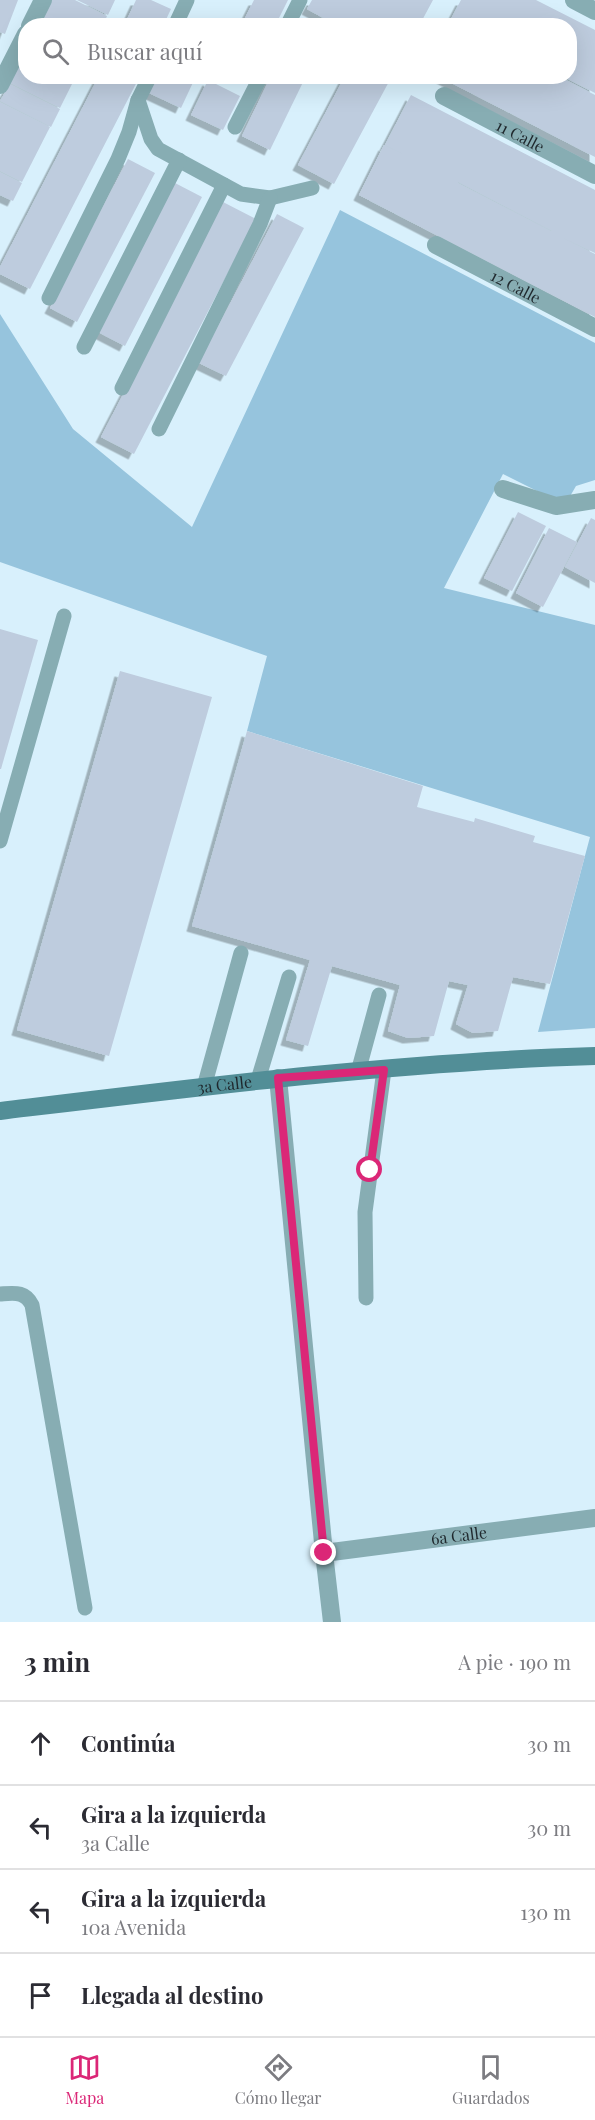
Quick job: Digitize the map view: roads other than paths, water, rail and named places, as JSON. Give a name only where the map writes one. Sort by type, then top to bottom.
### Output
[{"type":"main road","name":"3a Calle","points":[[0,1111],[278,1078],[506,1059],[595,1056]]},
{"type":"street","points":[[34,18],[43,0]]},
{"type":"street","points":[[574,0],[595,11]]},
{"type":"street","points":[[0,85],[6,58],[18,44]]},
{"type":"street","name":"11 Calle","points":[[444,96],[595,175]]},
{"type":"street","name":"12 Calle","points":[[436,245],[595,328]]},
{"type":"street","points":[[503,489],[556,506],[595,500]]},
{"type":"street","points":[[278,1078],[332,1622]]},
{"type":"street","name":"6a Calle","points":[[324,1553],[595,1518]]},
{"type":"lane","points":[[179,18],[187,0]]},
{"type":"lane","points":[[291,18],[300,0]]},
{"type":"lane","points":[[49,297],[118,159],[138,100],[146,84]]},
{"type":"lane","points":[[235,127],[257,84]]},
{"type":"lane","points":[[138,100],[158,149],[241,194],[270,198],[312,188]]},
{"type":"lane","points":[[84,347],[178,160]]},
{"type":"lane","points":[[122,388],[224,185]]},
{"type":"lane","points":[[159,429],[260,224],[270,198]]},
{"type":"lane","points":[[0,841],[64,616]]},
{"type":"lane","points":[[204,1087],[241,953]]},
{"type":"lane","points":[[258,1080],[289,977]]},
{"type":"lane","points":[[358,1072],[379,995]]},
{"type":"lane","points":[[366,1298],[365,1212],[384,1070]]},
{"type":"lane","points":[[0,1294],[20,1293],[28,1297],[32,1305],[85,1608]]}]
